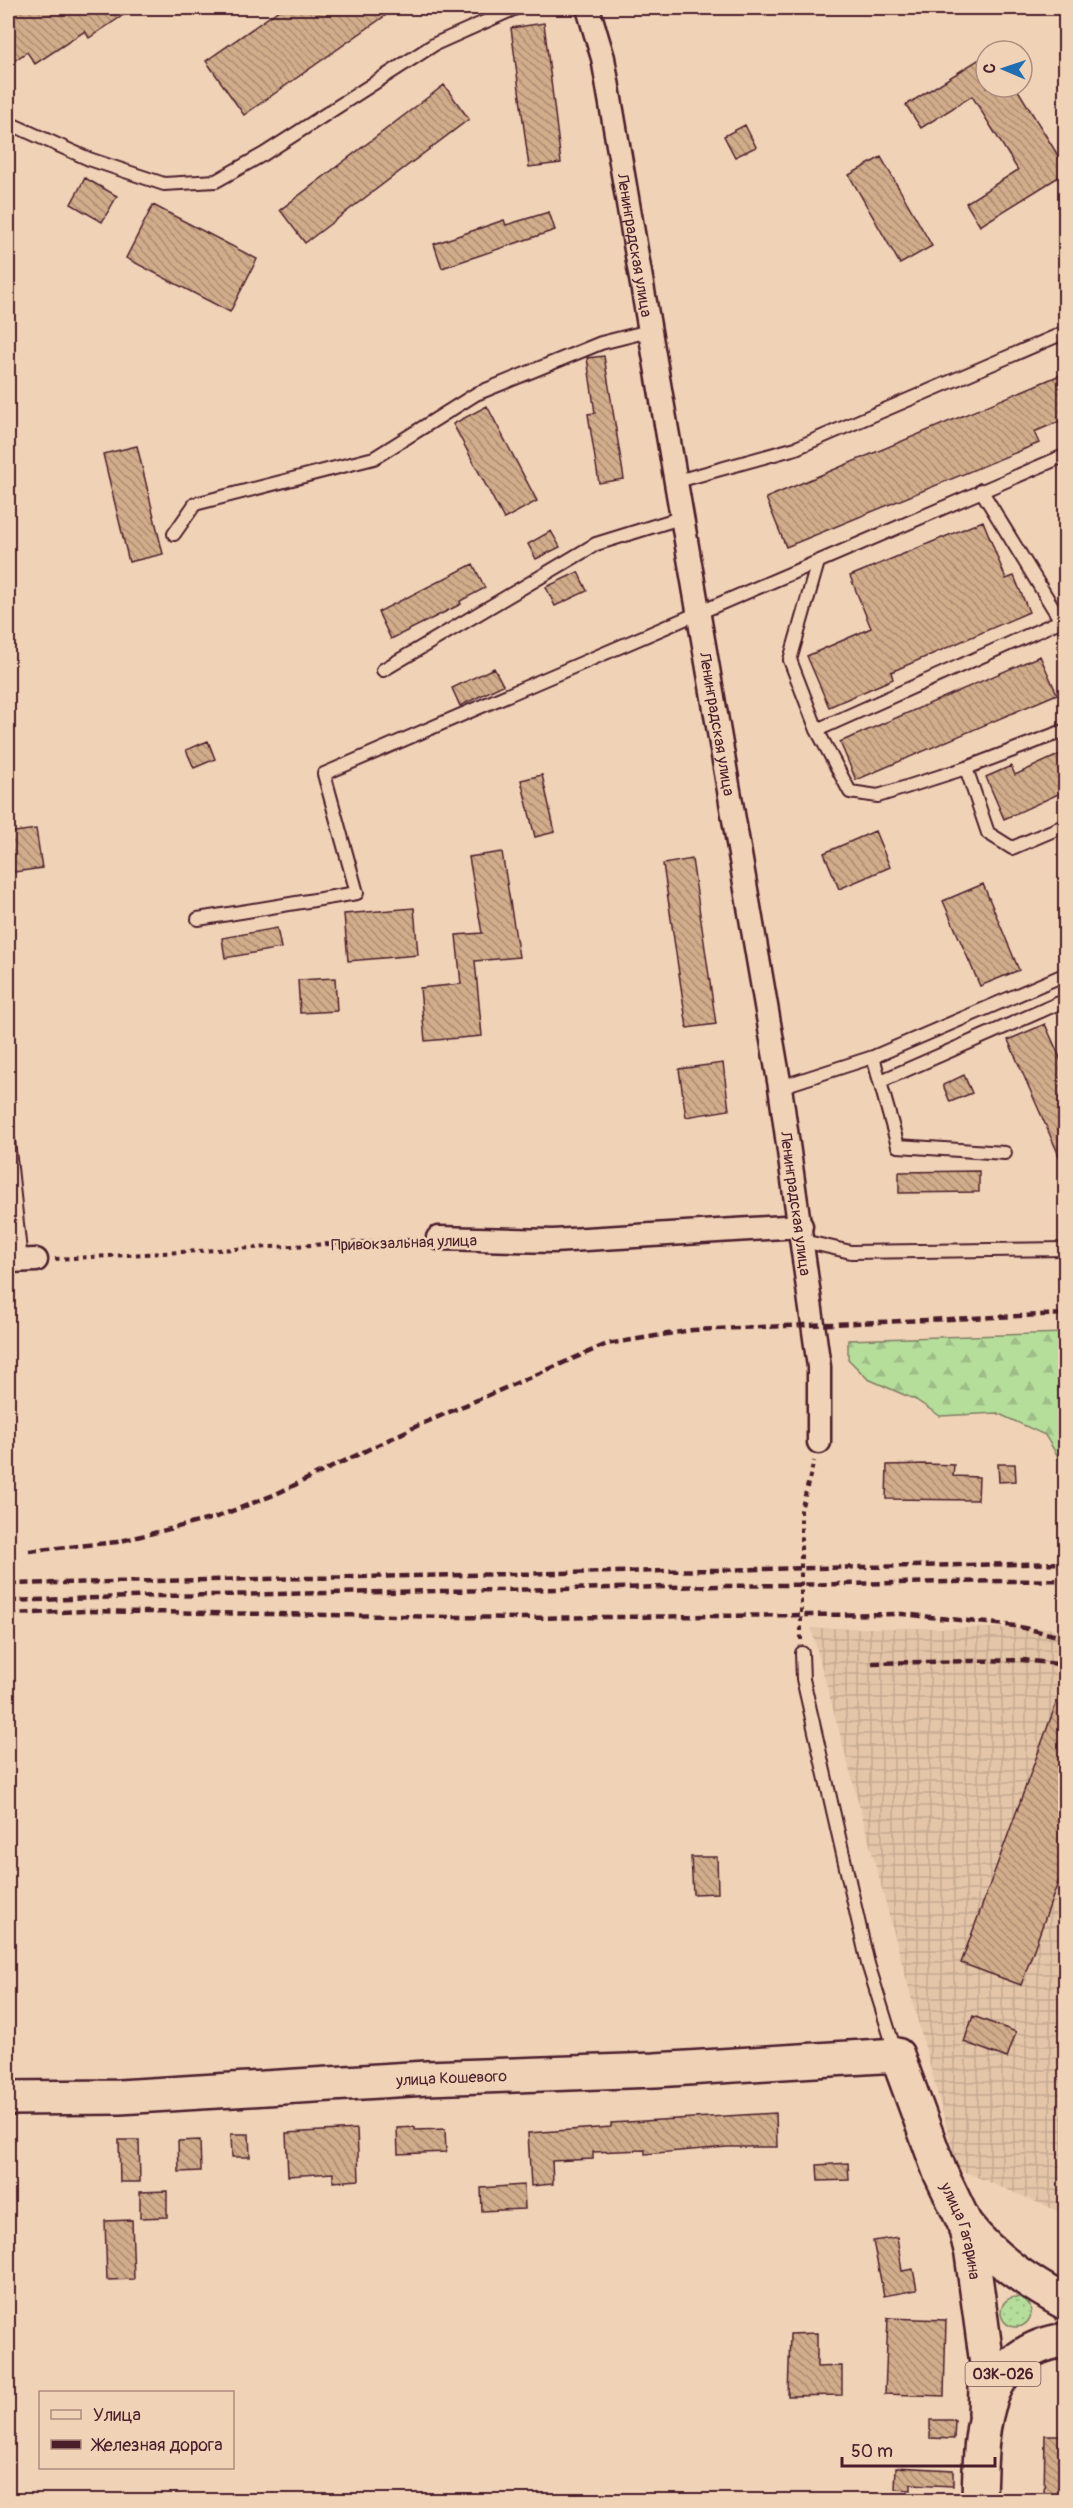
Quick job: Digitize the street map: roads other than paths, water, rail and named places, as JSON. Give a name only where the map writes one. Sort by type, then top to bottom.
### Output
[{"type":"street","name":"Ленинградская улица","points":[[588,8],[603,58],[680,518],[780,1087],[819,1367],[819,1442]]},
{"type":"street","name":"Привокзальная улица","points":[[438,1238],[553,1241],[802,1234]]},
{"type":"street","name":"улица Кошевого","points":[[8,2098],[119,2097],[428,2078],[655,2070],[897,2055]]},
{"type":"street","name":"улица Гагарина","points":[[897,2055],[940,2172],[964,2222],[972,2254],[987,2364],[979,2500]]},
{"type":"street","points":[[964,2222],[982,2245],[1010,2268],[1065,2303]]},
{"type":"street","name":"улица Гагарина","points":[[985,2415],[992,2391],[1005,2371],[1022,2354],[1052,2343]]},
{"type":"lane","points":[[13,125],[89,159],[164,184],[216,181],[264,154],[435,44],[516,8]]},
{"type":"lane","points":[[174,534],[195,504],[374,458],[476,394],[601,343],[649,331]]},
{"type":"lane","points":[[675,482],[796,448],[1065,332]]},
{"type":"lane","points":[[198,919],[357,893],[324,774],[1065,455]]},
{"type":"lane","points":[[817,730],[1063,625],[981,490]]},
{"type":"lane","points":[[383,670],[596,544],[680,518]]},
{"type":"lane","points":[[818,562],[790,660],[817,730],[850,792],[878,796],[966,768],[1065,730]]},
{"type":"lane","points":[[966,768],[988,832],[1012,848],[1065,825]]},
{"type":"lane","points":[[780,1087],[873,1057],[1065,974]]},
{"type":"lane","points":[[881,1081],[1065,1000]]},
{"type":"lane","points":[[873,1057],[898,1146],[1005,1153]]},
{"type":"lane","points":[[8,1140],[22,1261]]},
{"type":"lane","points":[[802,1234],[851,1252],[1065,1249]]},
{"type":"lane","points":[[802,1653],[803,1679],[865,1952],[897,2055]]},
{"type":"railway","points":[[29,1551],[117,1542],[214,1518],[276,1494],[417,1426],[607,1344],[692,1330],[1066,1314]]},
{"type":"railway","points":[[8,1584],[1066,1563]]},
{"type":"railway","points":[[8,1601],[159,1596],[1066,1580]]},
{"type":"railway","points":[[8,1614],[86,1611],[517,1618],[902,1614],[1016,1626],[1066,1638]]},
{"type":"railway","points":[[872,1663],[1023,1660],[1066,1665]]}]
